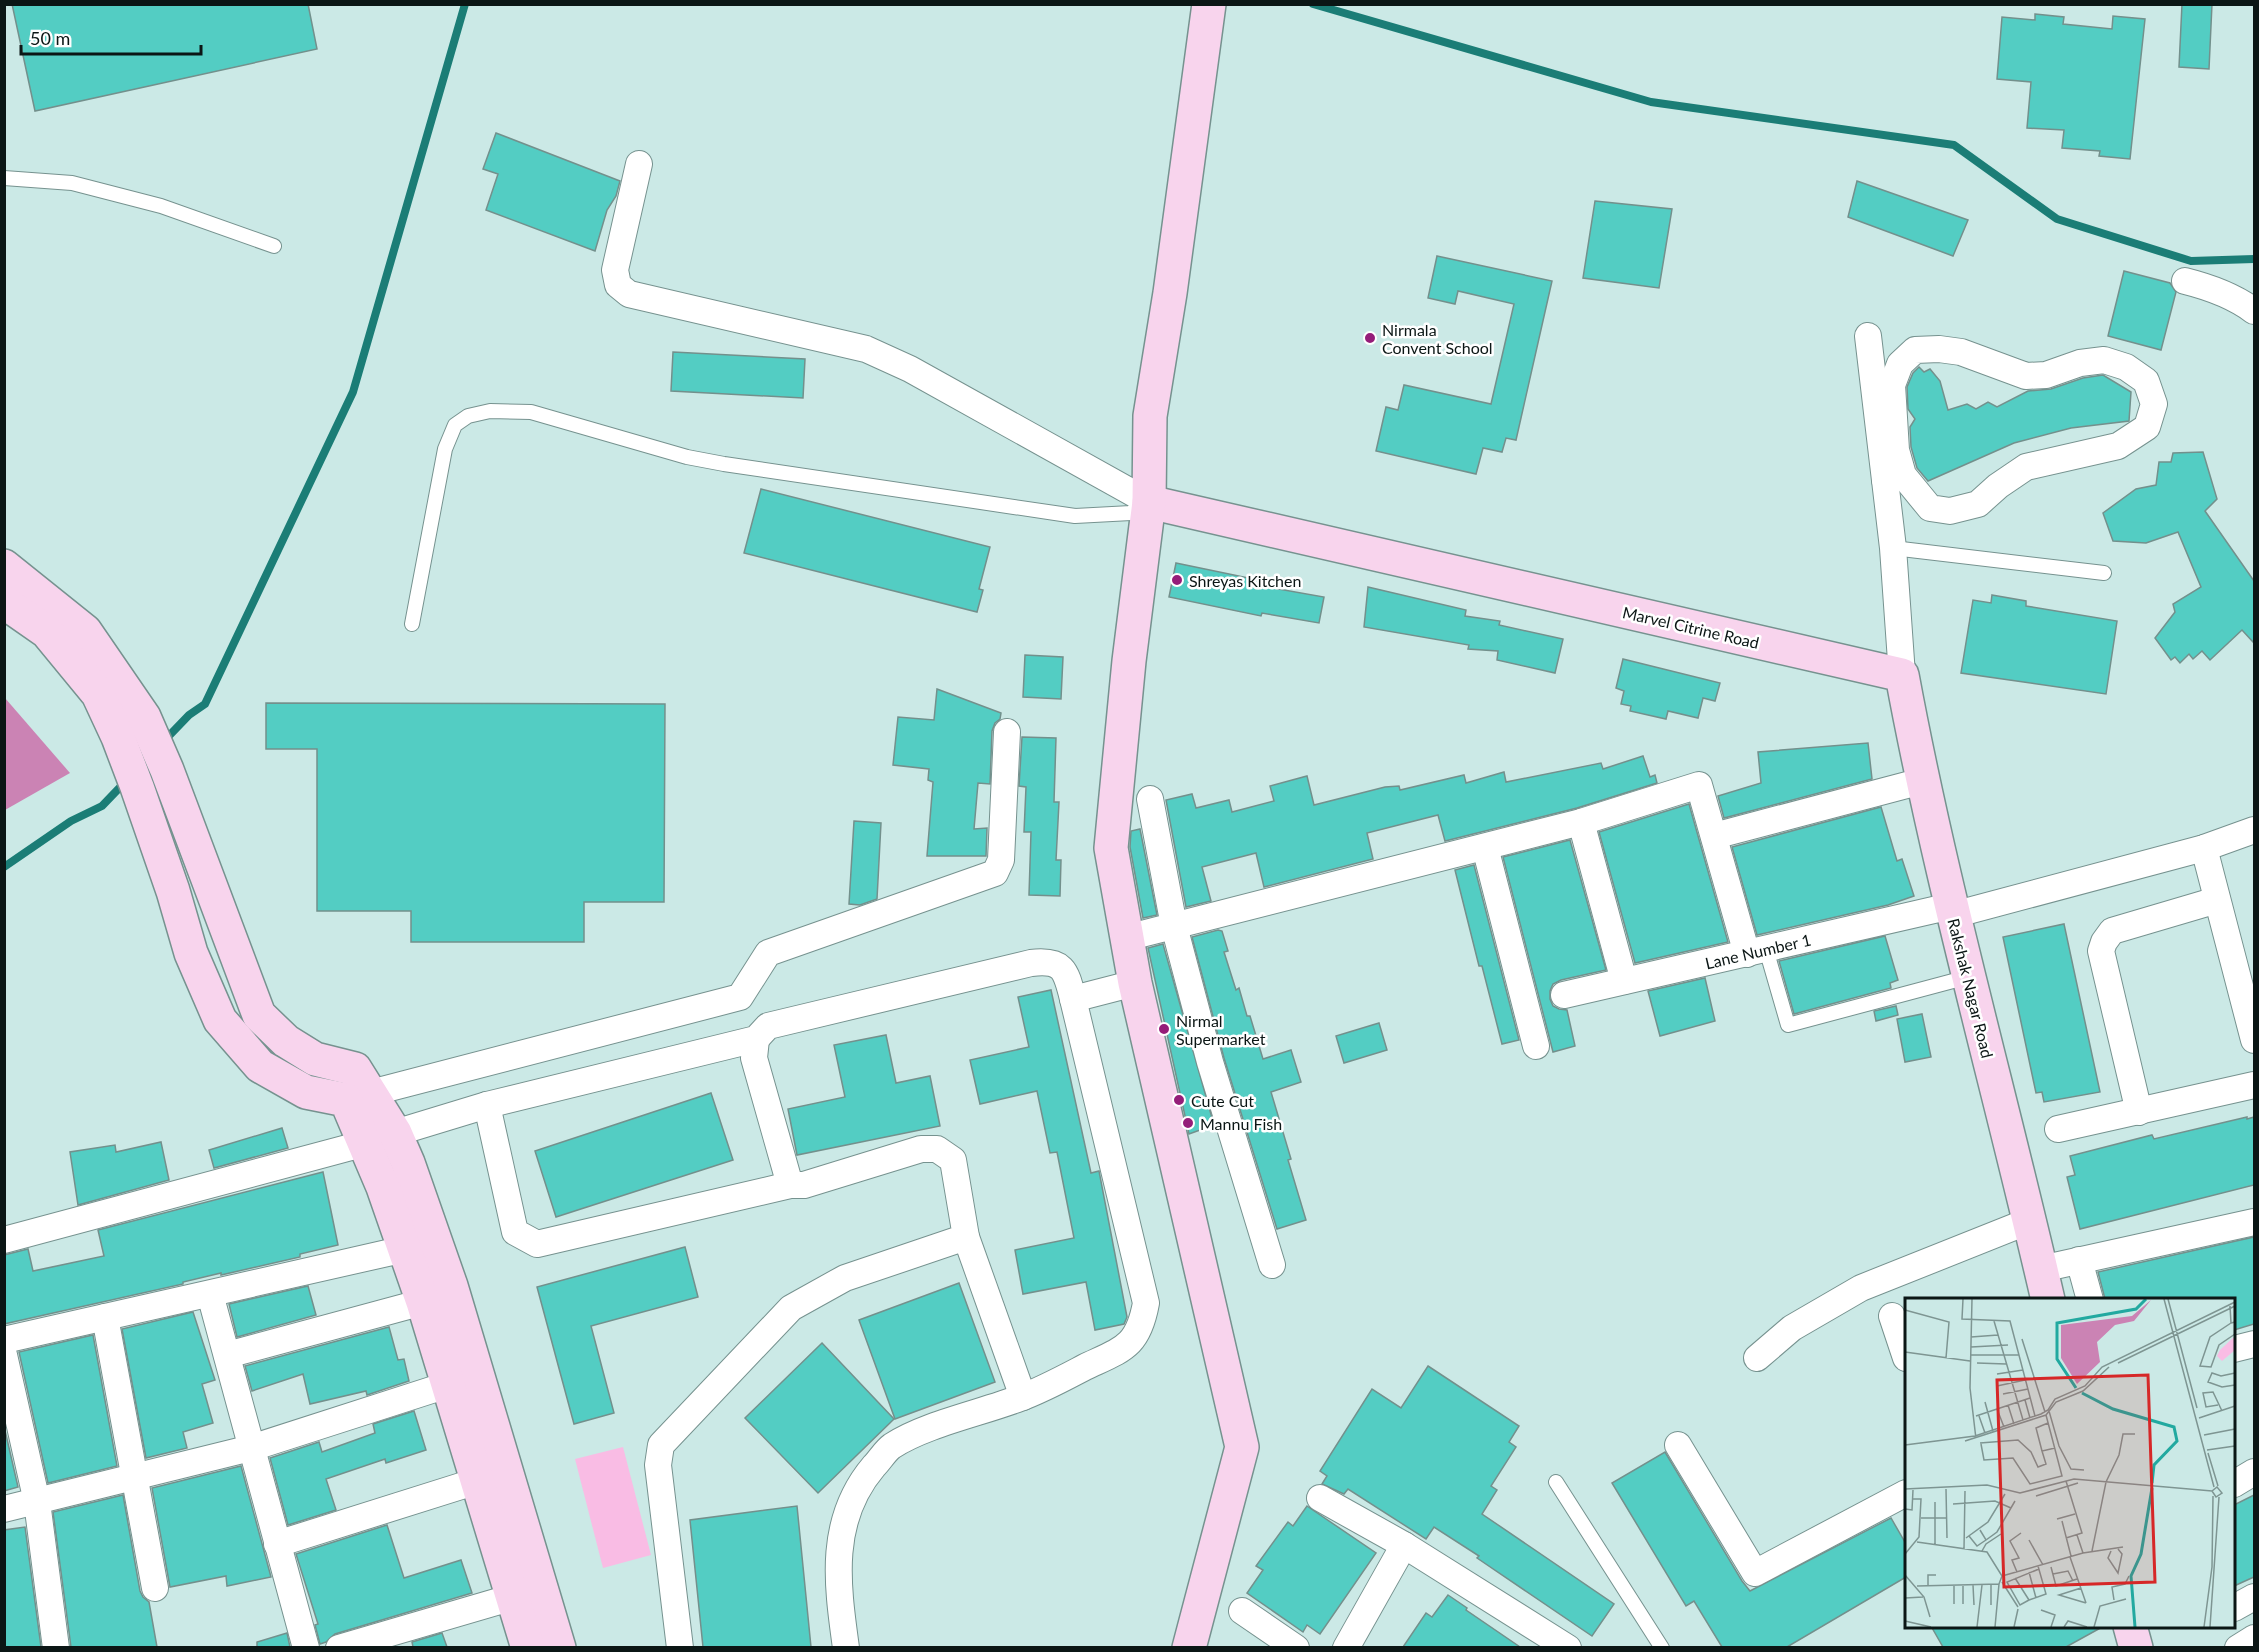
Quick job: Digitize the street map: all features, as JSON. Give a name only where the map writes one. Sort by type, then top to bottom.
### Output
[{"type":"street","points":[[1189,1647],[1242,1447],[1126,938],[1111,848],[1147,501],[1150,416],[1170,293],[1209,4]]},
{"type":"street","points":[[639,164],[615,270],[618,285],[629,294],[866,349],[910,369],[1147,501]]},
{"type":"street","points":[[2185,281],[2242,301],[2254,311]]},
{"type":"street","points":[[1868,336],[1894,477],[1930,508],[1950,511],[1978,504],[1998,486],[2026,467],[2118,446],[2147,427],[2154,404],[2146,381],[2126,368],[2104,360],[2080,363],[2046,375],[2026,376],[1961,352],[1939,349],[1915,350],[1900,364],[1892,385],[1896,450],[1894,477],[1893,548],[1902,675]]},
{"type":"street","name":"Marvel Citrine Road","points":[[1147,501],[1902,675]]},
{"type":"street","points":[[4,566],[85,631],[144,717],[172,783],[259,1015],[286,1041],[315,1059],[355,1069],[359,1096],[380,1138],[405,1249],[528,1647]]},
{"type":"street","points":[[4,602],[47,633],[98,694],[118,737],[142,801],[173,891],[191,953],[220,1020],[260,1066],[306,1092],[359,1096],[740,997],[768,953],[995,873],[1001,861],[1007,732]]},
{"type":"street","name":"Rakshak Nagar Road","points":[[1902,675],[1922,781],[1952,910],[2045,1284]]},
{"type":"street","points":[[1714,836],[1922,781]]},
{"type":"street","points":[[142,801],[172,783]]},
{"type":"street","points":[[1126,938],[1581,822],[1699,785],[1714,836],[1757,951]]},
{"type":"street","points":[[1150,799],[1174,926],[1210,1062],[1272,1265]]},
{"type":"street","points":[[1581,822],[1624,981]]},
{"type":"street","name":"Lane Number 1","points":[[1564,995],[1952,910],[2204,848],[2254,830]]},
{"type":"street","points":[[1485,847],[1536,1046]]},
{"type":"street","points":[[2204,848],[2254,1040]]},
{"type":"street","points":[[2139,1112],[2101,951],[2104,942],[2112,931],[2217,900]]},
{"type":"street","points":[[4,1240],[380,1138],[487,1105],[756,1039],[768,1026],[1031,963],[1049,961],[1062,967],[1073,999],[1146,1303],[1142,1324],[1134,1339],[1118,1352],[1023,1397],[922,1432],[891,1447],[867,1474],[850,1501],[840,1536],[838,1567],[846,1647]]},
{"type":"street","points":[[1073,999],[1136,983]]},
{"type":"street","points":[[756,1039],[754,1058],[790,1185]]},
{"type":"street","points":[[2058,1129],[2254,1085]]},
{"type":"street","points":[[487,1105],[515,1232],[537,1244],[790,1185],[804,1185],[921,1149],[937,1149],[953,1160],[966,1237],[1023,1397]]},
{"type":"street","points":[[380,1138],[408,1163],[451,1286],[559,1647]]},
{"type":"street","points":[[1757,1358],[1792,1328],[1862,1288],[2029,1221]]},
{"type":"street","points":[[2045,1284],[2079,1260],[2254,1221]]},
{"type":"street","points":[[680,1647],[658,1465],[662,1445],[791,1308],[845,1278],[966,1237]]},
{"type":"street","points":[[4,1340],[405,1249]]},
{"type":"street","points":[[2079,1260],[2090,1298]]},
{"type":"street","points":[[210,1294],[306,1647]]},
{"type":"street","points":[[227,1355],[423,1302]]},
{"type":"street","points":[[1892,1316],[1905,1355]]},
{"type":"street","points":[[105,1317],[156,1588]]},
{"type":"street","points":[[2235,1349],[2254,1344]]},
{"type":"street","points":[[4,1355],[37,1502],[56,1647]]},
{"type":"street","points":[[4,1509],[251,1448],[447,1384]]},
{"type":"street","points":[[1678,1445],[1755,1574],[1905,1494]]},
{"type":"street","points":[[2235,1483],[2254,1472]]},
{"type":"street","points":[[277,1544],[477,1481]]},
{"type":"street","points":[[1320,1498],[1404,1545],[1568,1647]]},
{"type":"street","points":[[1346,1647],[1404,1545]]},
{"type":"street","points":[[339,1647],[513,1597]]},
{"type":"street","points":[[2235,1607],[2254,1597]]},
{"type":"street","points":[[1242,1611],[1296,1647]]},
{"type":"street","points":[[2131,1628],[2136,1647]]},
{"type":"street","points":[[2238,1647],[2254,1638]]},
{"type":"lane","points":[[4,178],[72,183],[161,206],[274,246]]},
{"type":"lane","points":[[412,624],[445,449],[455,425],[468,416],[490,411],[531,412],[687,457],[724,464],[1076,516],[1131,513],[1147,501]]},
{"type":"lane","points":[[1893,548],[2104,573]]},
{"type":"lane","points":[[1757,951],[1788,1025],[1968,976]]},
{"type":"lane","points":[[1556,1482],[1662,1647]]},
{"type":"shaded area","points":[[5,698],[70,773],[4,810]]},
{"type":"shaded area","points":[[623,1447],[651,1555],[603,1568],[575,1459]]},
{"type":"building","points":[[12,4],[308,4],[317,49],[35,111]]},
{"type":"building","points":[[2182,4],[2212,4],[2209,69],[2179,67]]},
{"type":"building","points":[[2035,14],[2064,17],[2063,24],[2112,29],[2113,16],[2145,19],[2130,159],[2099,156],[2100,151],[2062,148],[2064,130],[2027,128],[2031,82],[1997,79],[2002,17],[2035,20]]},
{"type":"building","points":[[496,133],[620,181],[616,196],[607,210],[595,251],[486,210],[498,174],[483,169]]},
{"type":"building","points":[[1857,181],[1968,220],[1953,256],[1848,217]]},
{"type":"building","points":[[1595,201],[1672,209],[1659,288],[1583,278]]},
{"type":"building","points":[[1437,256],[1552,281],[1516,440],[1506,438],[1502,452],[1483,448],[1476,474],[1376,451],[1386,407],[1398,410],[1404,385],[1491,404],[1514,304],[1458,291],[1455,304],[1428,298]]},
{"type":"building","points":[[2124,271],[2170,283],[2176,292],[2161,350],[2108,336]]},
{"type":"building","points":[[673,352],[805,359],[803,398],[671,391]]},
{"type":"building","points":[[1919,367],[1924,372],[1930,369],[1940,381],[1948,410],[1967,404],[1976,409],[1988,402],[1997,407],[2028,391],[2051,389],[2083,378],[2103,375],[2131,392],[2129,421],[2071,428],[2014,443],[1928,481],[1917,468],[1911,447],[1910,427],[1915,419],[1908,409],[1907,387],[1913,373]]},
{"type":"building","points":[[2203,452],[2217,499],[2205,511],[2254,581],[2254,643],[2242,630],[2210,660],[2202,651],[2193,659],[2189,654],[2180,663],[2175,657],[2171,660],[2155,638],[2175,612],[2173,604],[2201,587],[2178,532],[2146,543],[2113,541],[2103,513],[2136,489],[2156,485],[2159,462],[2171,462],[2173,453]]},
{"type":"building","points":[[761,489],[990,547],[979,589],[983,590],[977,612],[744,553]]},
{"type":"building","points":[[1176,563],[1268,582],[1267,587],[1324,597],[1319,623],[1262,613],[1261,616],[1169,597]]},
{"type":"building","points":[[1368,587],[1466,610],[1465,616],[1500,621],[1499,625],[1563,639],[1555,673],[1497,660],[1498,651],[1468,649],[1469,645],[1364,627]]},
{"type":"building","points":[[1992,595],[2026,601],[2026,606],[2117,621],[2106,694],[1961,673],[1973,600],[1991,603]]},
{"type":"building","points":[[1025,655],[1063,657],[1061,699],[1023,697]]},
{"type":"building","points":[[1623,659],[1720,683],[1715,701],[1703,698],[1698,718],[1668,711],[1666,719],[1630,711],[1631,706],[1621,704],[1624,691],[1616,688]]},
{"type":"building","points":[[937,689],[1001,713],[992,731],[990,784],[978,783],[974,829],[987,828],[986,856],[927,856],[933,782],[928,780],[929,769],[893,765],[898,717],[934,720]]},
{"type":"building","points":[[266,703],[665,704],[664,902],[584,902],[584,942],[411,942],[411,911],[317,911],[317,749],[266,749]]},
{"type":"building","points":[[1022,737],[1056,738],[1054,802],[1059,802],[1056,860],[1061,860],[1060,896],[1029,895],[1031,832],[1024,832],[1026,787],[1019,786]]},
{"type":"building","points":[[1868,743],[1872,779],[1724,818],[1718,796],[1761,783],[1758,752]]},
{"type":"building","points":[[1643,756],[1650,777],[1655,775],[1657,783],[1577,808],[1445,841],[1438,815],[1367,833],[1373,859],[1264,887],[1256,853],[1202,867],[1211,901],[1186,907],[1166,800],[1192,794],[1196,808],[1229,800],[1232,812],[1274,801],[1270,786],[1307,776],[1314,805],[1385,787],[1399,786],[1400,790],[1464,775],[1466,783],[1504,772],[1506,782],[1601,763],[1603,769]]},
{"type":"building","points":[[1689,804],[1728,942],[1635,963],[1599,832]]},
{"type":"building","points":[[1881,807],[1897,861],[1902,859],[1914,896],[1888,905],[1757,935],[1732,847]]},
{"type":"building","points":[[854,821],[881,823],[877,899],[860,905],[849,904]]},
{"type":"building","points":[[1140,829],[1157,915],[1143,918],[1130,847],[1131,831]]},
{"type":"building","points":[[1570,840],[1606,970],[1561,980],[1553,984],[1550,999],[1553,1006],[1567,1010],[1575,1046],[1553,1052],[1503,857]]},
{"type":"building","points":[[1474,865],[1519,1040],[1502,1044],[1482,966],[1479,966],[1455,870]]},
{"type":"building","points":[[2064,924],[2100,1092],[2044,1102],[2042,1092],[2036,1093],[2003,937]]},
{"type":"building","points":[[1222,931],[1228,951],[1224,952],[1236,990],[1239,988],[1263,1059],[1291,1050],[1301,1082],[1271,1092],[1306,1220],[1277,1229],[1224,1058],[1192,937]]},
{"type":"building","points":[[1885,936],[1898,980],[1890,983],[1891,988],[1794,1014],[1779,961]]},
{"type":"building","points":[[1163,944],[1214,1125],[1189,1134],[1148,948]]},
{"type":"building","points":[[1705,978],[1715,1021],[1660,1036],[1648,991]]},
{"type":"building","points":[[1051,990],[1091,1173],[1099,1171],[1127,1317],[1124,1324],[1095,1330],[1086,1282],[1023,1294],[1015,1250],[1074,1238],[1057,1152],[1050,1153],[1037,1091],[980,1104],[970,1060],[1029,1047],[1018,997]]},
{"type":"building","points":[[1896,1006],[1898,1015],[1876,1021],[1874,1011]]},
{"type":"building","points":[[1922,1014],[1931,1057],[1905,1062],[1897,1019]]},
{"type":"building","points":[[1379,1023],[1387,1050],[1344,1063],[1336,1036]]},
{"type":"building","points":[[886,1035],[896,1083],[930,1076],[940,1126],[797,1155],[788,1109],[845,1097],[834,1045]]},
{"type":"building","points":[[711,1093],[733,1160],[556,1217],[535,1151]]},
{"type":"building","points":[[2247,1117],[2247,1119],[2254,1117],[2254,1185],[2080,1229],[2067,1177],[2075,1175],[2070,1156],[2152,1135],[2154,1139]]},
{"type":"building","points":[[282,1128],[288,1148],[214,1168],[209,1150]]},
{"type":"building","points":[[161,1142],[169,1180],[78,1205],[70,1152],[115,1145],[116,1152]]},
{"type":"building","points":[[323,1172],[338,1245],[300,1254],[300,1257],[221,1275],[221,1273],[183,1282],[183,1284],[4,1324],[4,1255],[28,1249],[33,1271],[104,1256],[98,1230]]},
{"type":"building","points":[[2254,1237],[2254,1324],[2235,1330],[2235,1298],[2105,1298],[2098,1272]]},
{"type":"building","points":[[685,1247],[698,1297],[591,1326],[614,1413],[574,1424],[537,1287]]},
{"type":"building","points":[[959,1283],[995,1382],[895,1419],[859,1320]]},
{"type":"building","points":[[308,1286],[316,1315],[237,1337],[229,1304]]},
{"type":"building","points":[[193,1312],[215,1380],[202,1384],[213,1423],[183,1432],[187,1448],[146,1458],[122,1329]]},
{"type":"building","points":[[389,1327],[398,1360],[404,1359],[409,1381],[367,1395],[366,1391],[310,1404],[303,1374],[252,1391],[245,1366]]},
{"type":"building","points":[[93,1335],[117,1466],[48,1483],[19,1352]]},
{"type":"building","points":[[822,1343],[894,1419],[818,1493],[745,1418]]},
{"type":"building","points":[[1428,1366],[1519,1426],[1509,1442],[1516,1447],[1491,1486],[1497,1490],[1482,1514],[1614,1604],[1592,1636],[1434,1527],[1426,1539],[1348,1489],[1344,1494],[1322,1484],[1327,1476],[1320,1471],[1372,1389],[1401,1408]]},
{"type":"building","points":[[414,1411],[426,1450],[386,1463],[385,1459],[326,1479],[336,1510],[288,1525],[270,1458],[319,1442],[322,1452],[375,1433],[373,1424]]},
{"type":"building","points":[[4,1426],[18,1487],[4,1491]]},
{"type":"building","points":[[1665,1452],[1750,1591],[1891,1518],[1905,1542],[1905,1578],[1787,1647],[1722,1647],[1694,1601],[1686,1606],[1612,1483]]},
{"type":"building","points":[[241,1466],[271,1577],[227,1586],[226,1576],[170,1587],[152,1488]]},
{"type":"building","points":[[123,1495],[140,1591],[149,1602],[157,1647],[71,1647],[53,1512]]},
{"type":"building","points":[[2254,1495],[2254,1577],[2235,1586],[2235,1504]]},
{"type":"building","points":[[797,1506],[811,1647],[703,1647],[690,1520]]},
{"type":"building","points":[[1307,1506],[1376,1553],[1320,1634],[1307,1625],[1303,1632],[1247,1593],[1263,1570],[1256,1566],[1288,1522],[1293,1526]]},
{"type":"building","points":[[387,1525],[404,1578],[461,1560],[472,1593],[335,1634],[320,1644],[315,1625],[318,1624],[296,1554]]},
{"type":"building","points":[[25,1527],[41,1647],[4,1647],[4,1530]]},
{"type":"building","points":[[1448,1595],[1520,1647],[1403,1647],[1426,1613],[1432,1617]]},
{"type":"building","points":[[1932,1628],[2100,1628],[2066,1647],[1943,1647]]},
{"type":"building","points":[[287,1633],[290,1647],[257,1647],[257,1642]]},
{"type":"building","points":[[442,1633],[447,1647],[413,1647],[412,1642]]},
{"type":"waterway","points":[[163,742],[189,715],[205,704],[353,392],[465,4]]},
{"type":"waterway","points":[[1313,4],[1651,102],[1954,145],[2057,219],[2191,261],[2254,259]]},
{"type":"waterway","points":[[4,867],[71,821],[102,806],[126,781]]},
{"type":"place","name":"Nirmala Convent School","points":[[1370,338]]},
{"type":"place","name":"Shreyas Kitchen","points":[[1177,580]]},
{"type":"place","name":"Nirmal Supermarket","points":[[1164,1029]]},
{"type":"place","name":"Cute Cut","points":[[1179,1100]]},
{"type":"place","name":"Mannu Fish","points":[[1188,1123]]}]
